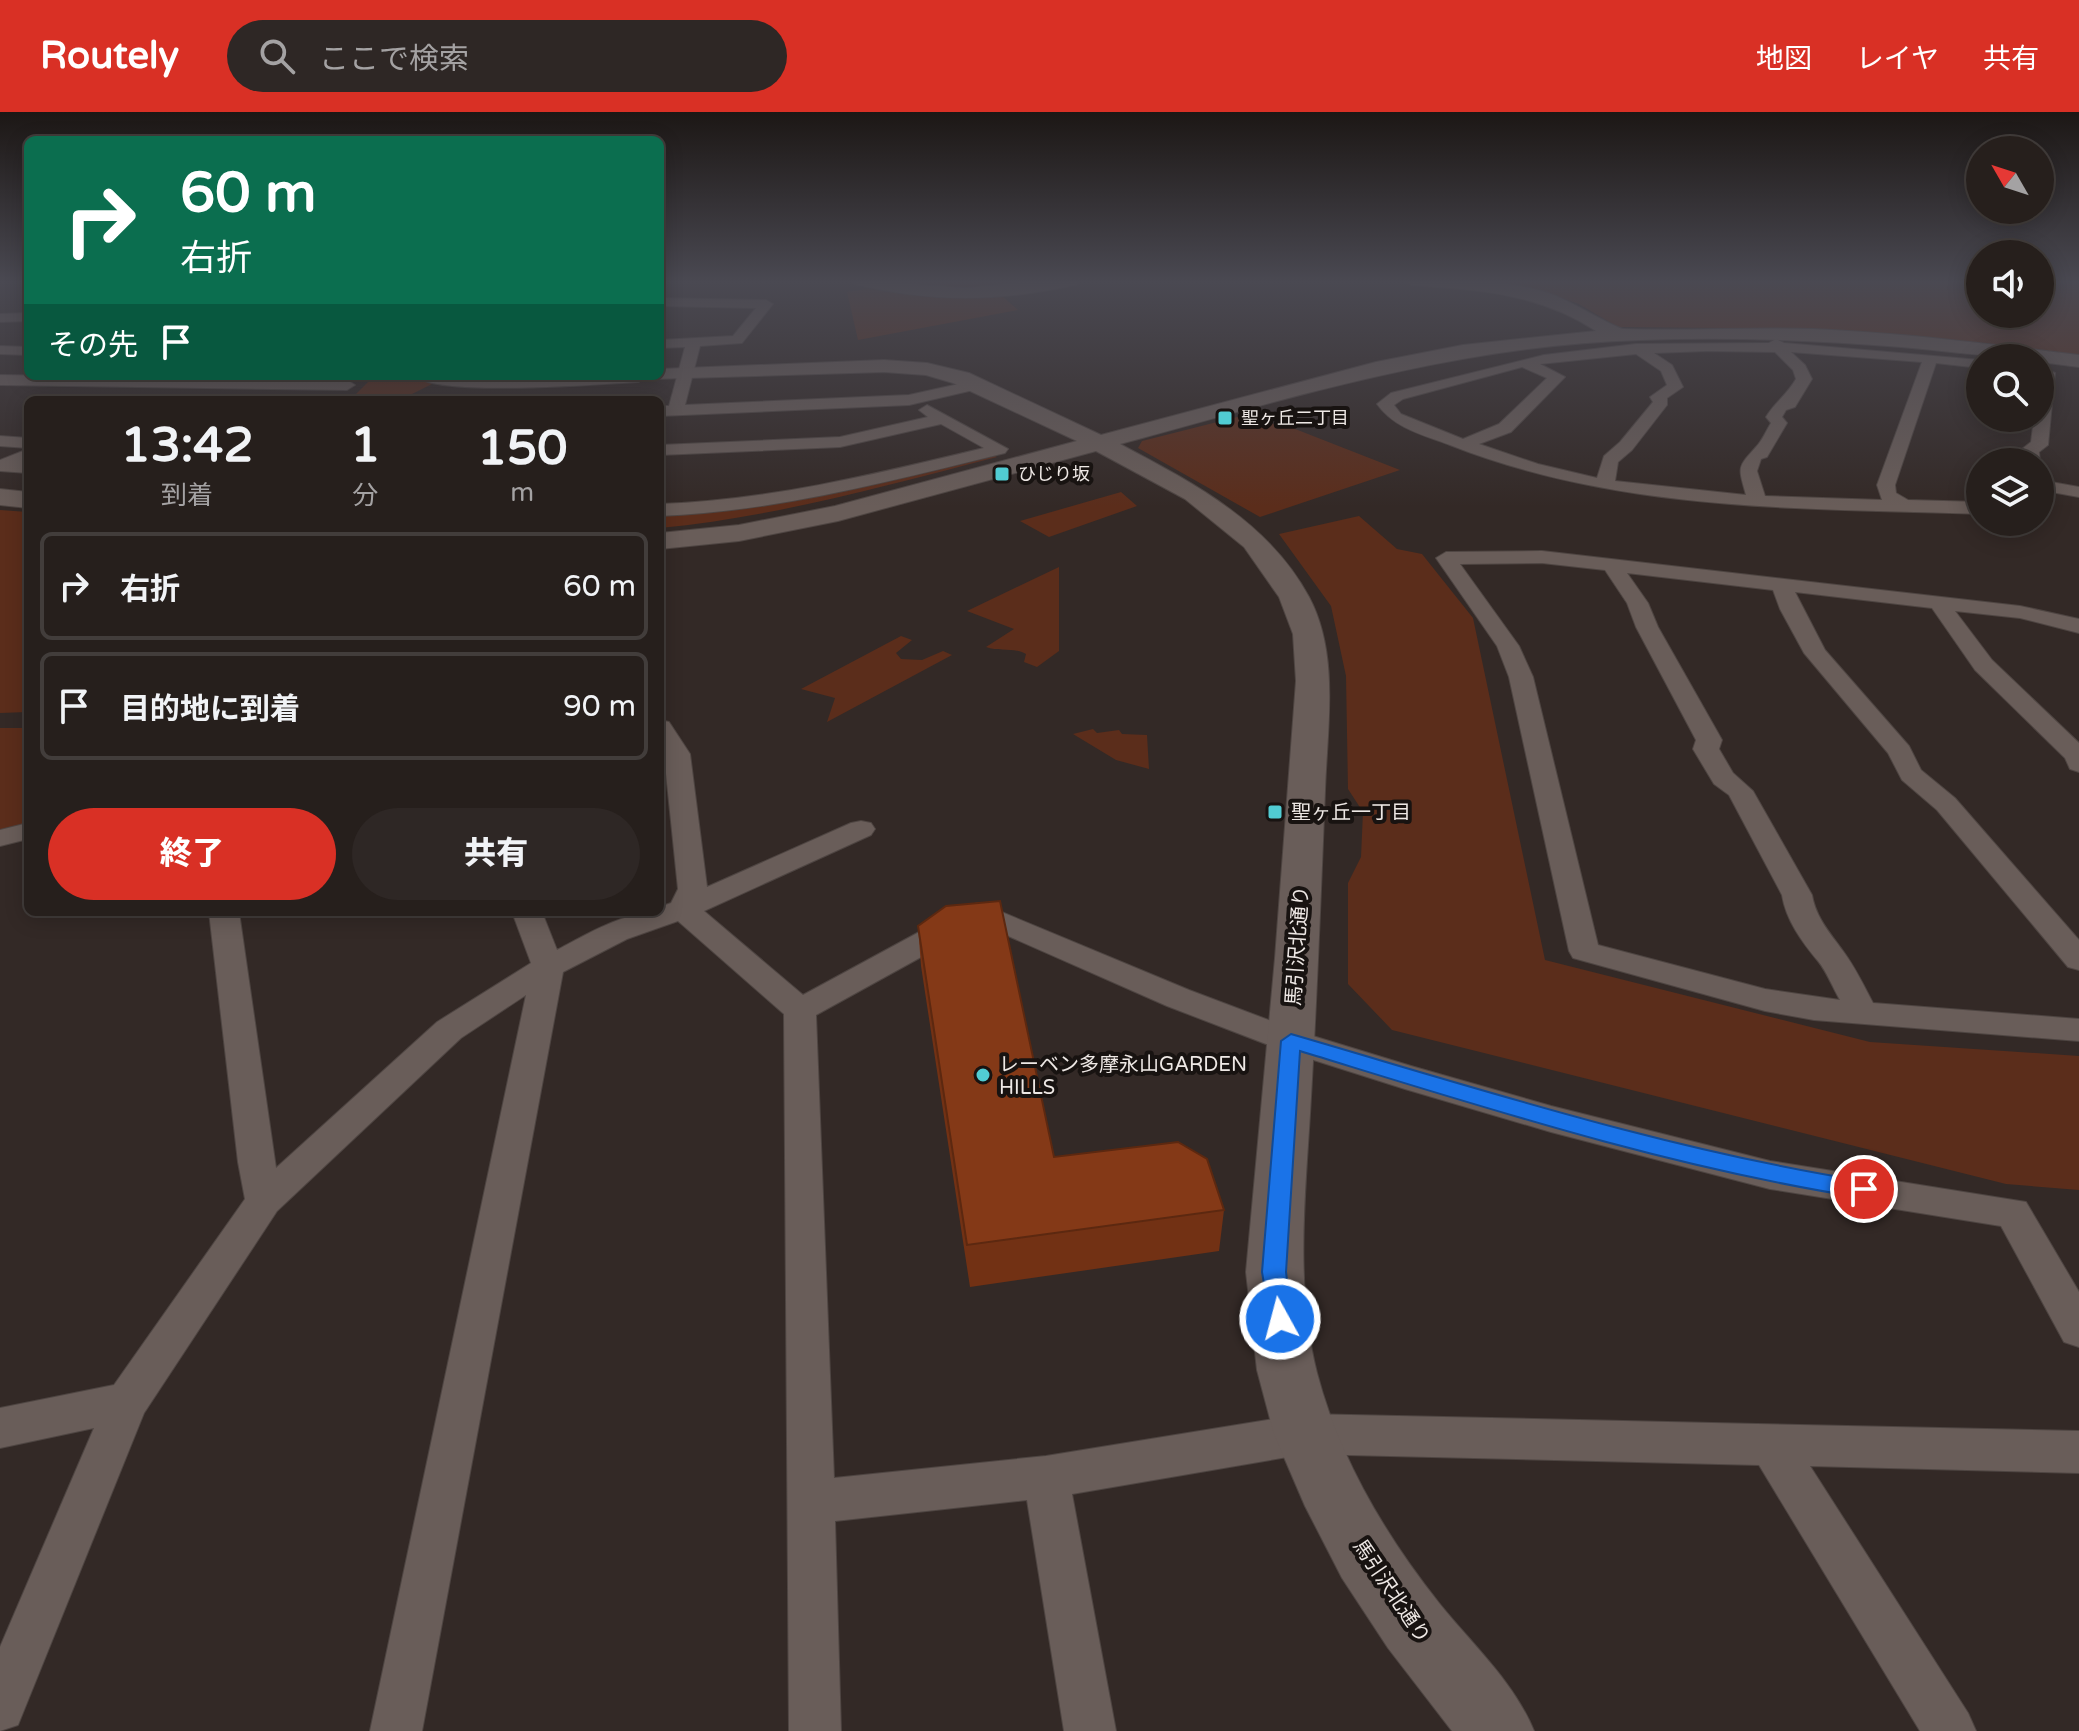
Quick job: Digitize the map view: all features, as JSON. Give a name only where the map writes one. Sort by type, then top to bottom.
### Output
[{"type":"street","points":[[690,356],[668,411],[909,400],[977,385]]},
{"type":"street","points":[[664,541],[739,533],[838,513],[1097,442],[1434,356]]},
{"type":"street","points":[[1597,356],[1524,363],[1397,396],[1385,404],[1395,417],[1515,463],[1605,484],[1757,500],[1966,507]]},
{"type":"street","points":[[1605,484],[1610,460],[1626,446],[1661,402],[1658,397],[1675,387],[1673,375],[1666,366],[1649,356]]},
{"type":"street","points":[[1757,500],[1748,471],[1754,456],[1761,453],[1779,423],[1774,417],[1780,407],[1789,404],[1804,379],[1800,368],[1787,356]]},
{"type":"street","points":[[1879,356],[1966,363]]},
{"type":"street","points":[[2033,356],[2079,361]]},
{"type":"street","points":[[1902,505],[1887,495],[1886,485],[1930,359]]},
{"type":"street","points":[[1465,444],[1505,428],[1557,377],[1524,363]]},
{"type":"street","points":[[0,378],[24,365]]},
{"type":"street","name":"馬引沢北通り","points":[[664,375],[907,367],[946,373],[1097,442],[1194,494],[1254,541],[1294,597],[1309,634],[1312,681],[1274,1272],[1287,1370],[1305,1434],[1327,1485],[1365,1555],[1412,1624],[1498,1731]]},
{"type":"street","points":[[0,378],[24,378]]},
{"type":"street","points":[[337,396],[352,380]]},
{"type":"street","points":[[466,380],[536,380]]},
{"type":"street","points":[[664,510],[739,506],[788,499],[999,449],[909,400]]},
{"type":"street","points":[[664,450],[840,442],[943,419]]},
{"type":"street","points":[[0,441],[24,443]]},
{"type":"street","points":[[24,456],[2,466],[24,468]]},
{"type":"street","points":[[2054,488],[2079,492]]},
{"type":"street","points":[[0,497],[24,500]]},
{"type":"street","points":[[2079,626],[2020,612],[1527,556],[1446,558],[1503,636],[1521,677],[1584,951],[1765,1000],[1864,1015],[2079,1030]]},
{"type":"street","points":[[1613,567],[1640,607],[1647,627],[1709,740],[1706,749],[1723,778],[1740,791],[1797,895],[1799,907],[1819,945],[1831,956],[1864,1015]]},
{"type":"street","points":[[1782,586],[1790,613],[1798,621],[1814,652],[1900,751],[1903,763],[1925,791],[1946,804],[2079,960]]},
{"type":"street","points":[[1940,603],[1953,631],[1982,664],[2078,756],[2079,764]]},
{"type":"street","points":[[664,733],[677,754],[693,889],[683,909]]},
{"type":"street","points":[[664,916],[861,829]]},
{"type":"street","points":[[0,838],[24,832]]},
{"type":"street","points":[[683,909],[800,1010],[815,1731]]},
{"type":"street","points":[[800,1010],[980,912],[1178,998],[1291,1041],[1551,1119],[1770,1175],[2013,1213],[2079,1329]]},
{"type":"street","points":[[225,916],[256,1162],[264,1201]]},
{"type":"street","points":[[396,1731],[548,967],[529,916]]},
{"type":"street","points":[[0,1707],[127,1402],[264,1201],[449,1030],[548,967],[616,932],[663,916]]},
{"type":"street","points":[[0,1428],[127,1402]]},
{"type":"street","points":[[812,1502],[1046,1477],[1305,1434],[2079,1452]]},
{"type":"street","points":[[1772,1446],[1950,1731]]},
{"type":"street","points":[[1046,1477],[1090,1731]]},
{"type":"shaded area","points":[[370,380],[436,382],[408,396],[354,396]]},
{"type":"shaded area","points":[[1249,414],[1400,470],[1260,517],[1138,448],[1142,441]]},
{"type":"shaded area","points":[[993,455],[997,457],[830,499],[745,516],[664,528],[664,513]]},
{"type":"shaded area","points":[[1121,492],[1137,506],[1049,537],[1020,521]]},
{"type":"shaded area","points":[[0,510],[24,512],[24,712],[0,713]]},
{"type":"shaded area","points":[[1359,516],[1397,549],[1422,554],[1473,618],[1545,960],[1870,1042],[2079,1056],[2079,1190],[2006,1184],[1392,1030],[1348,984],[1348,883],[1361,857],[1363,812],[1348,789],[1346,676],[1331,606],[1279,534]]},
{"type":"shaded area","points":[[1059,567],[1059,651],[1037,667],[1024,662],[1026,654],[1021,652],[986,647],[1014,629],[967,611]]},
{"type":"shaded area","points":[[901,636],[912,640],[896,653],[901,659],[922,660],[943,651],[952,655],[827,722],[835,698],[801,689]]},
{"type":"shaded area","points":[[0,728],[24,728],[24,824],[0,830]]},
{"type":"shaded area","points":[[1093,729],[1097,733],[1119,730],[1122,734],[1147,735],[1149,769],[1116,760],[1073,734]]},
{"type":"building","name":"レーベン多摩永山GARDEN HILLS","points":[[1000,901],[1054,1157],[1178,1142],[1207,1159],[1224,1210],[967,1245],[918,926],[946,906]]},
{"type":"place","name":"聖ヶ丘二丁目","points":[[1225,418]]},
{"type":"place","name":"ひじり坂","points":[[1002,474]]},
{"type":"place","name":"聖ヶ丘一丁目","points":[[1275,812]]},
{"type":"place","name":"レーベン多摩永山GARDEN HILLS","points":[[983,1075]]},
{"type":"route","points":[[1280,1319],[1274,1272],[1291,1041],[1551,1119],[1770,1175],[1864,1189]]}]
